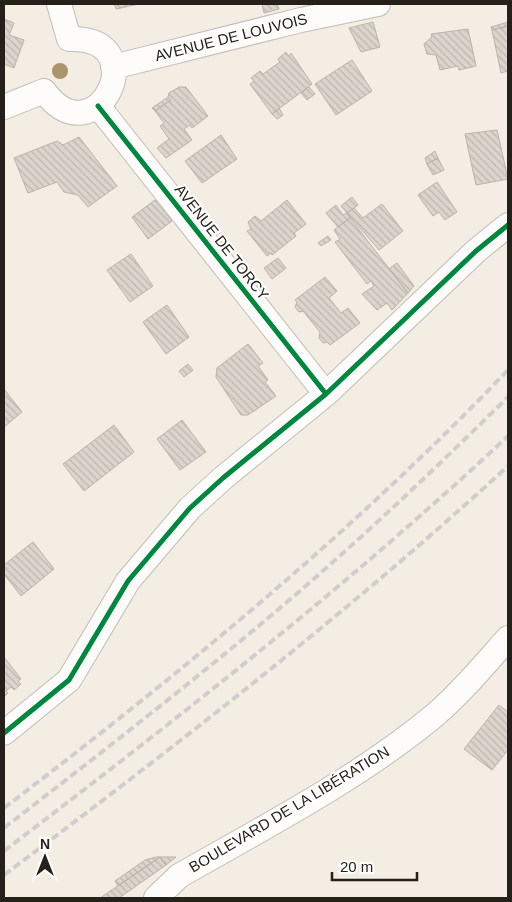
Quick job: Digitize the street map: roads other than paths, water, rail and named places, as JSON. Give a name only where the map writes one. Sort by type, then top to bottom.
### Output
[{"type":"street","points":[[4,107],[44,91],[53,103],[67,111],[83,112],[98,106],[112,89],[113,67],[107,54],[97,44],[84,39],[69,39],[58,4]]},
{"type":"street","name":"AVENUE DE LOUVOIS","points":[[113,67],[300,20],[378,4]]},
{"type":"street","name":"AVENUE DE TORCY","points":[[98,106],[326,394]]},
{"type":"street","points":[[4,733],[69,680],[128,581],[190,508],[223,478],[326,394],[476,251],[508,225]]},
{"type":"street","name":"BOULEVARD DE LA LIBÉRATION","points":[[156,898],[179,876],[376,759],[436,714],[467,684],[508,638]]},
{"type":"railway","points":[[4,808],[201,653],[265,599],[389,487],[508,370]]},
{"type":"railway","points":[[4,828],[178,692],[280,608],[396,505],[508,397]]},
{"type":"railway","points":[[4,851],[261,650],[386,545],[508,436]]},
{"type":"railway","points":[[4,875],[133,777],[324,626],[508,466]]}]
